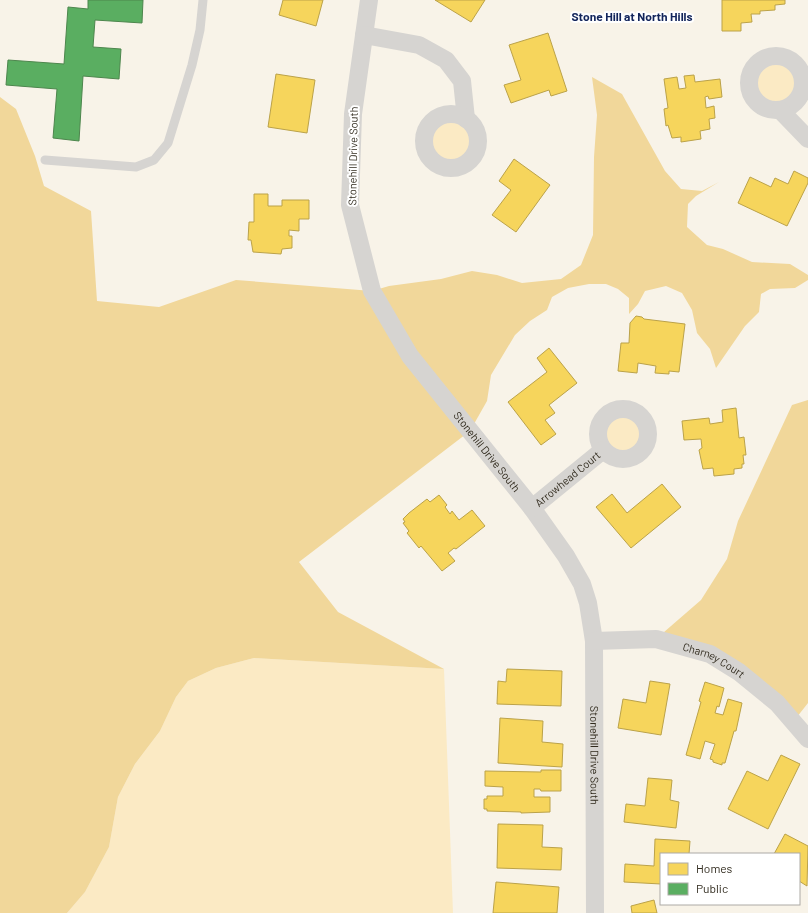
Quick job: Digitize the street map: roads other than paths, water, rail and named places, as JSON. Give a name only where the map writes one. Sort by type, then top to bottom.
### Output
[{"type":"street","name":"Stonehill Drive South","points":[[369,0],[353,114],[350,205],[372,291],[410,356],[532,508],[566,556],[582,584],[588,603],[594,641],[595,913]]},
{"type":"street","points":[[364,34],[419,45],[446,60],[462,81],[466,118]]},
{"type":"street","points":[[780,110],[808,139]]},
{"type":"street","name":"Arrowhead Court","points":[[532,508],[603,450]]},
{"type":"street","name":"Charney Court","points":[[594,641],[656,639],[710,654],[739,672],[777,703],[808,739]]},
{"type":"lane","points":[[45,160],[136,167],[154,160],[168,143],[192,65],[200,30],[202,0]]},
{"type":"district","name":"Stone Hill at North Hills","points":[[632,17]]}]
